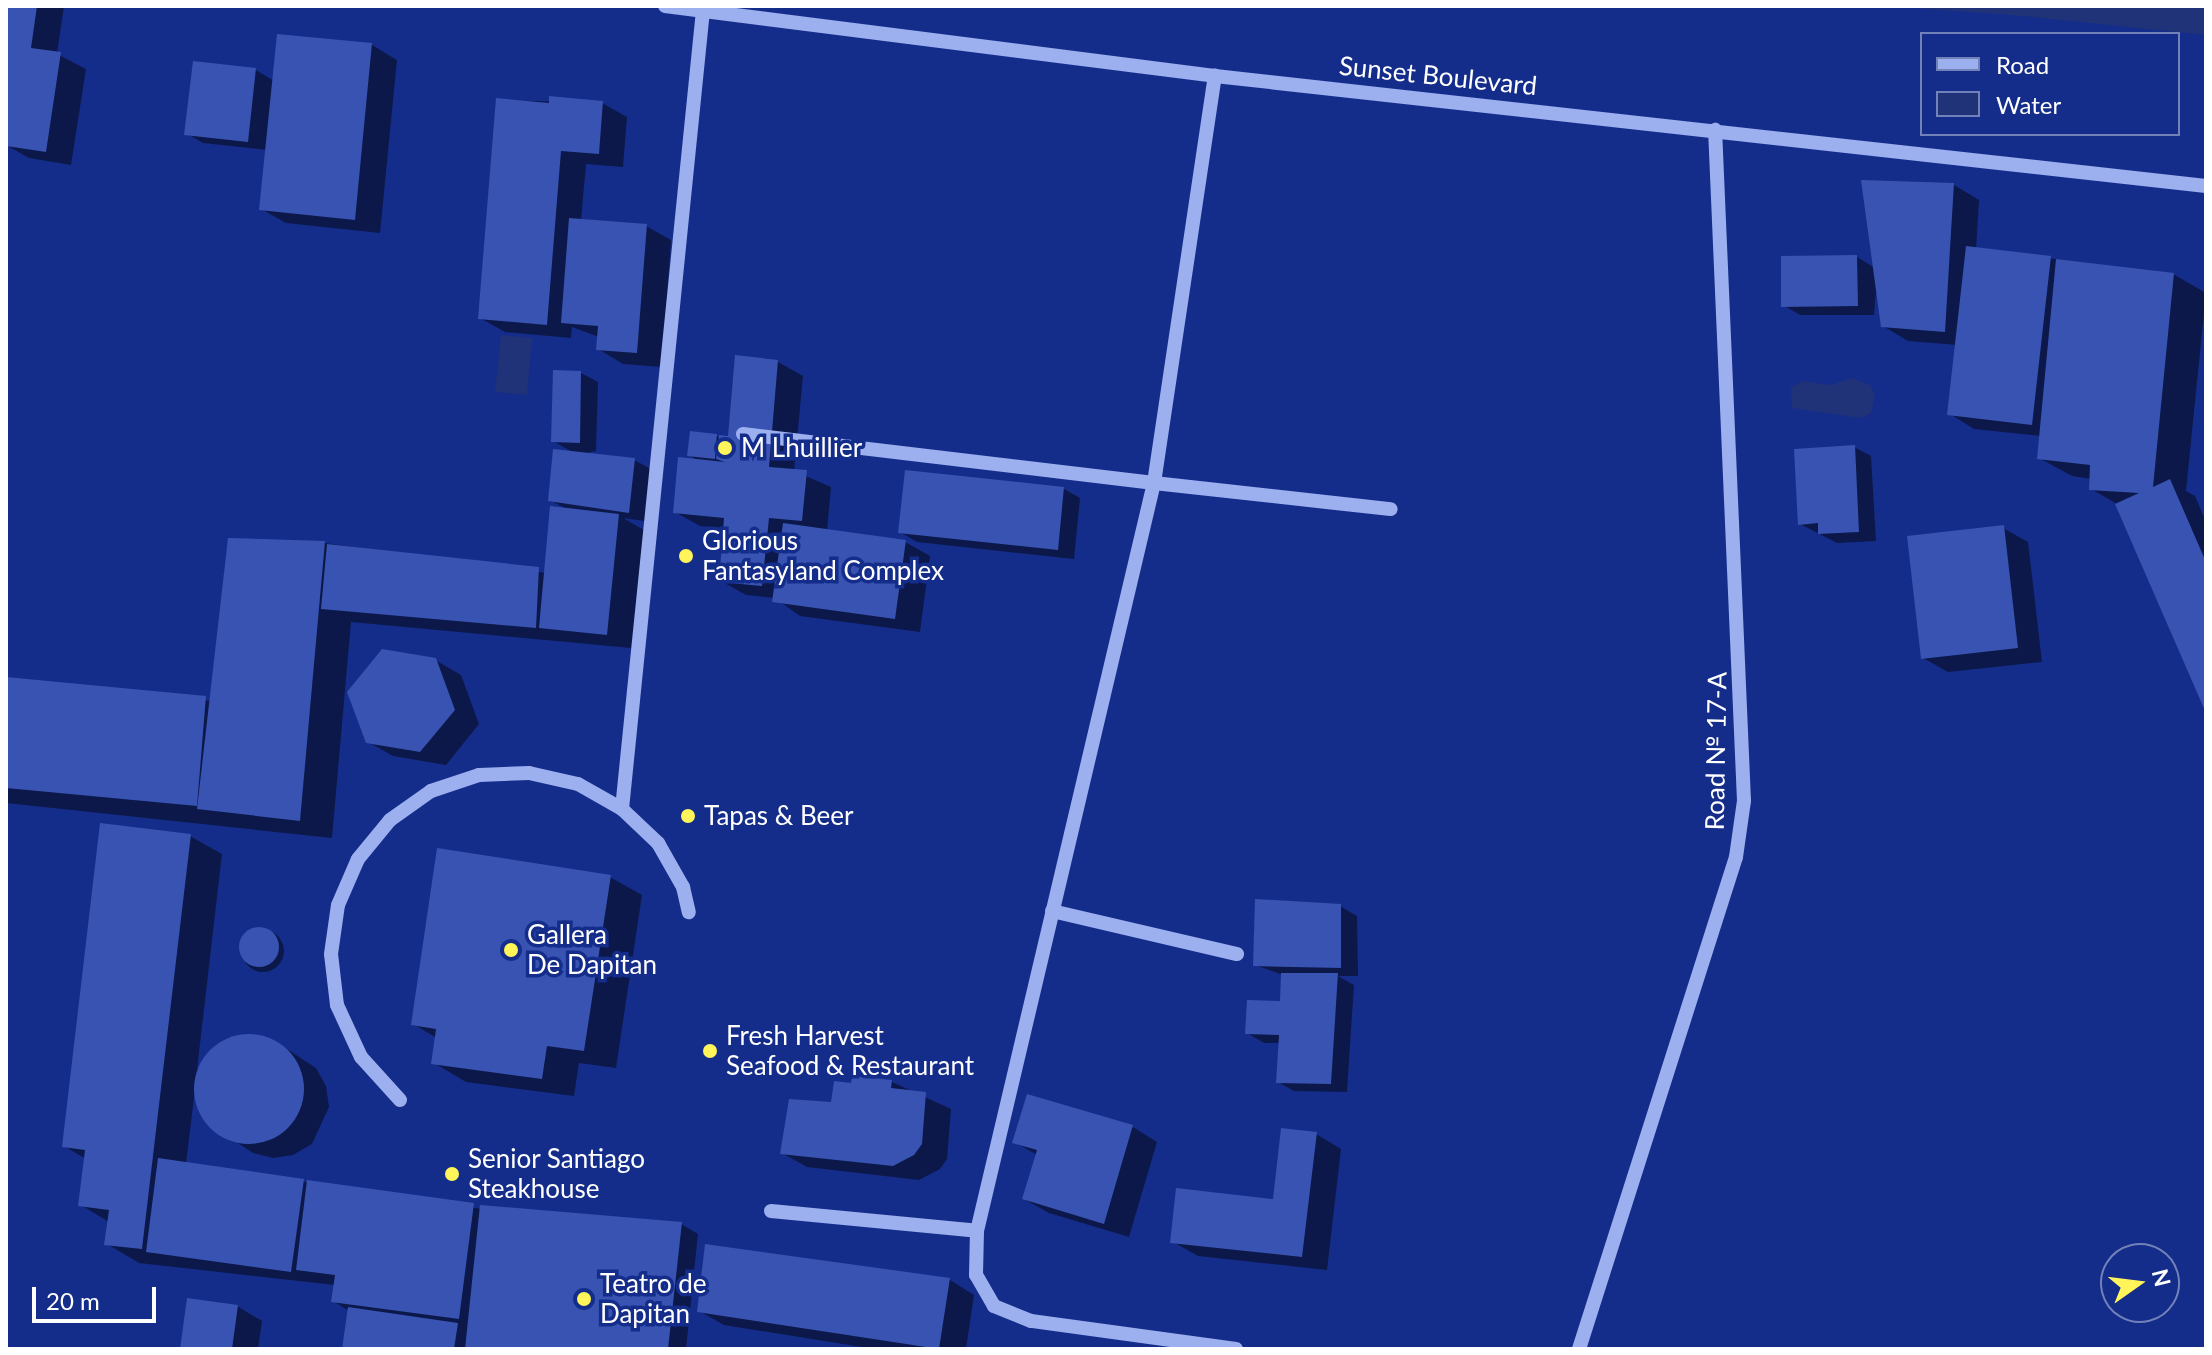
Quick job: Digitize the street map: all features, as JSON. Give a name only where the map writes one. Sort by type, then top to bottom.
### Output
[{"type":"street","name":"Sunset Boulevard","points":[[665,6],[1215,76],[2206,186]]},
{"type":"street","points":[[622,809],[658,422],[703,10]]},
{"type":"street","points":[[1215,76],[1154,483],[977,1231],[976,1275],[994,1306],[1031,1321],[1236,1349]]},
{"type":"street","name":"Road № 17-A","points":[[1579,1349],[1736,857],[1744,801],[1715,130]]},
{"type":"street","points":[[743,434],[1391,509]]},
{"type":"street","points":[[400,1100],[361,1057],[337,1005],[331,954],[336,917],[358,859],[390,820],[431,791],[479,775],[529,773],[578,784],[622,809],[658,843],[683,887],[689,912]]},
{"type":"street","points":[[1052,911],[1237,954]]},
{"type":"street","points":[[771,1211],[977,1231]]},
{"type":"water","points":[[1886,6],[2206,6],[2206,35],[2180,32]]},
{"type":"water","points":[[501,335],[532,338],[527,395],[495,392]]},
{"type":"water","points":[[1852,378],[1870,385],[1875,395],[1871,413],[1861,418],[1792,408],[1791,388],[1802,381],[1831,385]]},
{"type":"building","points":[[6,6],[37,6],[31,48],[61,52],[46,152],[6,146]]},
{"type":"building","points":[[277,34],[372,43],[355,220],[259,210]]},
{"type":"building","points":[[193,61],[256,68],[248,142],[184,135]]},
{"type":"building","points":[[549,96],[603,101],[599,154],[561,151],[547,325],[478,319],[496,98],[549,103]]},
{"type":"building","points":[[1861,180],[1954,183],[1945,332],[1881,327]]},
{"type":"building","points":[[569,218],[647,224],[637,353],[596,350],[598,326],[561,323]]},
{"type":"building","points":[[1966,246],[2051,256],[2032,425],[1947,415]]},
{"type":"building","points":[[1857,255],[1858,306],[1781,307],[1781,256]]},
{"type":"building","points":[[2056,259],[2174,273],[2153,487],[2170,479],[2206,562],[2206,713],[2115,504],[2139,493],[2089,490],[2090,465],[2037,459]]},
{"type":"building","points":[[735,355],[778,360],[769,467],[807,470],[802,521],[769,518],[762,586],[719,582],[724,518],[673,513],[678,457],[725,462],[716,459],[719,435],[728,436]]},
{"type":"building","points":[[553,370],[581,371],[580,443],[551,442]]},
{"type":"building","points":[[690,431],[717,434],[715,459],[687,456]]},
{"type":"building","points":[[1855,445],[1859,532],[1818,534],[1818,523],[1798,525],[1794,449]]},
{"type":"building","points":[[553,449],[635,458],[629,513],[548,501]]},
{"type":"building","points":[[905,470],[1064,487],[1058,550],[898,533]]},
{"type":"building","points":[[550,506],[619,514],[607,635],[539,628]]},
{"type":"building","points":[[783,523],[906,540],[895,619],[772,602]]},
{"type":"building","points":[[2004,525],[2018,648],[1921,659],[1907,536]]},
{"type":"building","points":[[228,538],[325,541],[300,821],[197,809]]},
{"type":"building","points":[[327,544],[539,567],[536,628],[321,609]]},
{"type":"building","points":[[382,649],[436,658],[455,710],[420,752],[366,743],[347,692]]},
{"type":"building","points":[[6,677],[206,696],[197,806],[6,788]]},
{"type":"building","points":[[100,823],[191,834],[142,1249],[104,1245],[109,1210],[78,1206],[85,1150],[62,1147]]},
{"type":"building","name":"Gallera De Dapitan","points":[[437,848],[611,875],[584,1051],[547,1046],[542,1079],[431,1064],[436,1029],[411,1025]]},
{"type":"building","points":[[1255,899],[1341,904],[1341,968],[1253,966]]},
{"type":"building","points":[[259,927],[273,933],[279,947],[273,961],[259,967],[245,961],[239,947],[245,933]]},
{"type":"building","points":[[1281,973],[1338,973],[1331,1084],[1276,1083],[1279,1035],[1245,1034],[1247,1000],[1280,1001]]},
{"type":"building","points":[[249,1034],[270,1038],[288,1050],[300,1068],[304,1089],[300,1110],[288,1128],[270,1140],[249,1144],[228,1140],[210,1128],[198,1110],[194,1089],[198,1068],[210,1050],[228,1038]]},
{"type":"building","points":[[852,1076],[892,1080],[891,1088],[926,1092],[922,1144],[914,1155],[893,1166],[780,1154],[789,1099],[831,1102],[834,1081],[851,1083]]},
{"type":"building","points":[[1027,1094],[1133,1125],[1104,1224],[1022,1199],[1037,1150],[1012,1143]]},
{"type":"building","points":[[1281,1128],[1317,1132],[1302,1257],[1170,1243],[1176,1188],[1273,1199]]},
{"type":"building","points":[[158,1158],[304,1179],[291,1272],[146,1252]]},
{"type":"building","points":[[307,1180],[474,1203],[459,1319],[331,1302],[335,1275],[296,1270]]},
{"type":"building","points":[[480,1205],[682,1222],[668,1349],[465,1349]]},
{"type":"building","points":[[705,1244],[950,1278],[939,1349],[697,1312]]},
{"type":"building","points":[[187,1298],[238,1305],[232,1349],[180,1349]]},
{"type":"building","points":[[348,1307],[458,1323],[454,1349],[342,1349]]},
{"type":"place","name":"M Lhuillier","points":[[725,448]]},
{"type":"place","name":"Glorious Fantasyland Complex","points":[[686,556]]},
{"type":"place","name":"Tapas & Beer","points":[[688,816]]},
{"type":"place","name":"Gallera De Dapitan","points":[[511,950]]},
{"type":"place","name":"Fresh Harvest Seafood & Restaurant","points":[[710,1051]]},
{"type":"place","name":"Senior Santiago Steakhouse","points":[[452,1174]]},
{"type":"place","name":"Teatro de Dapitan","points":[[584,1299]]}]
